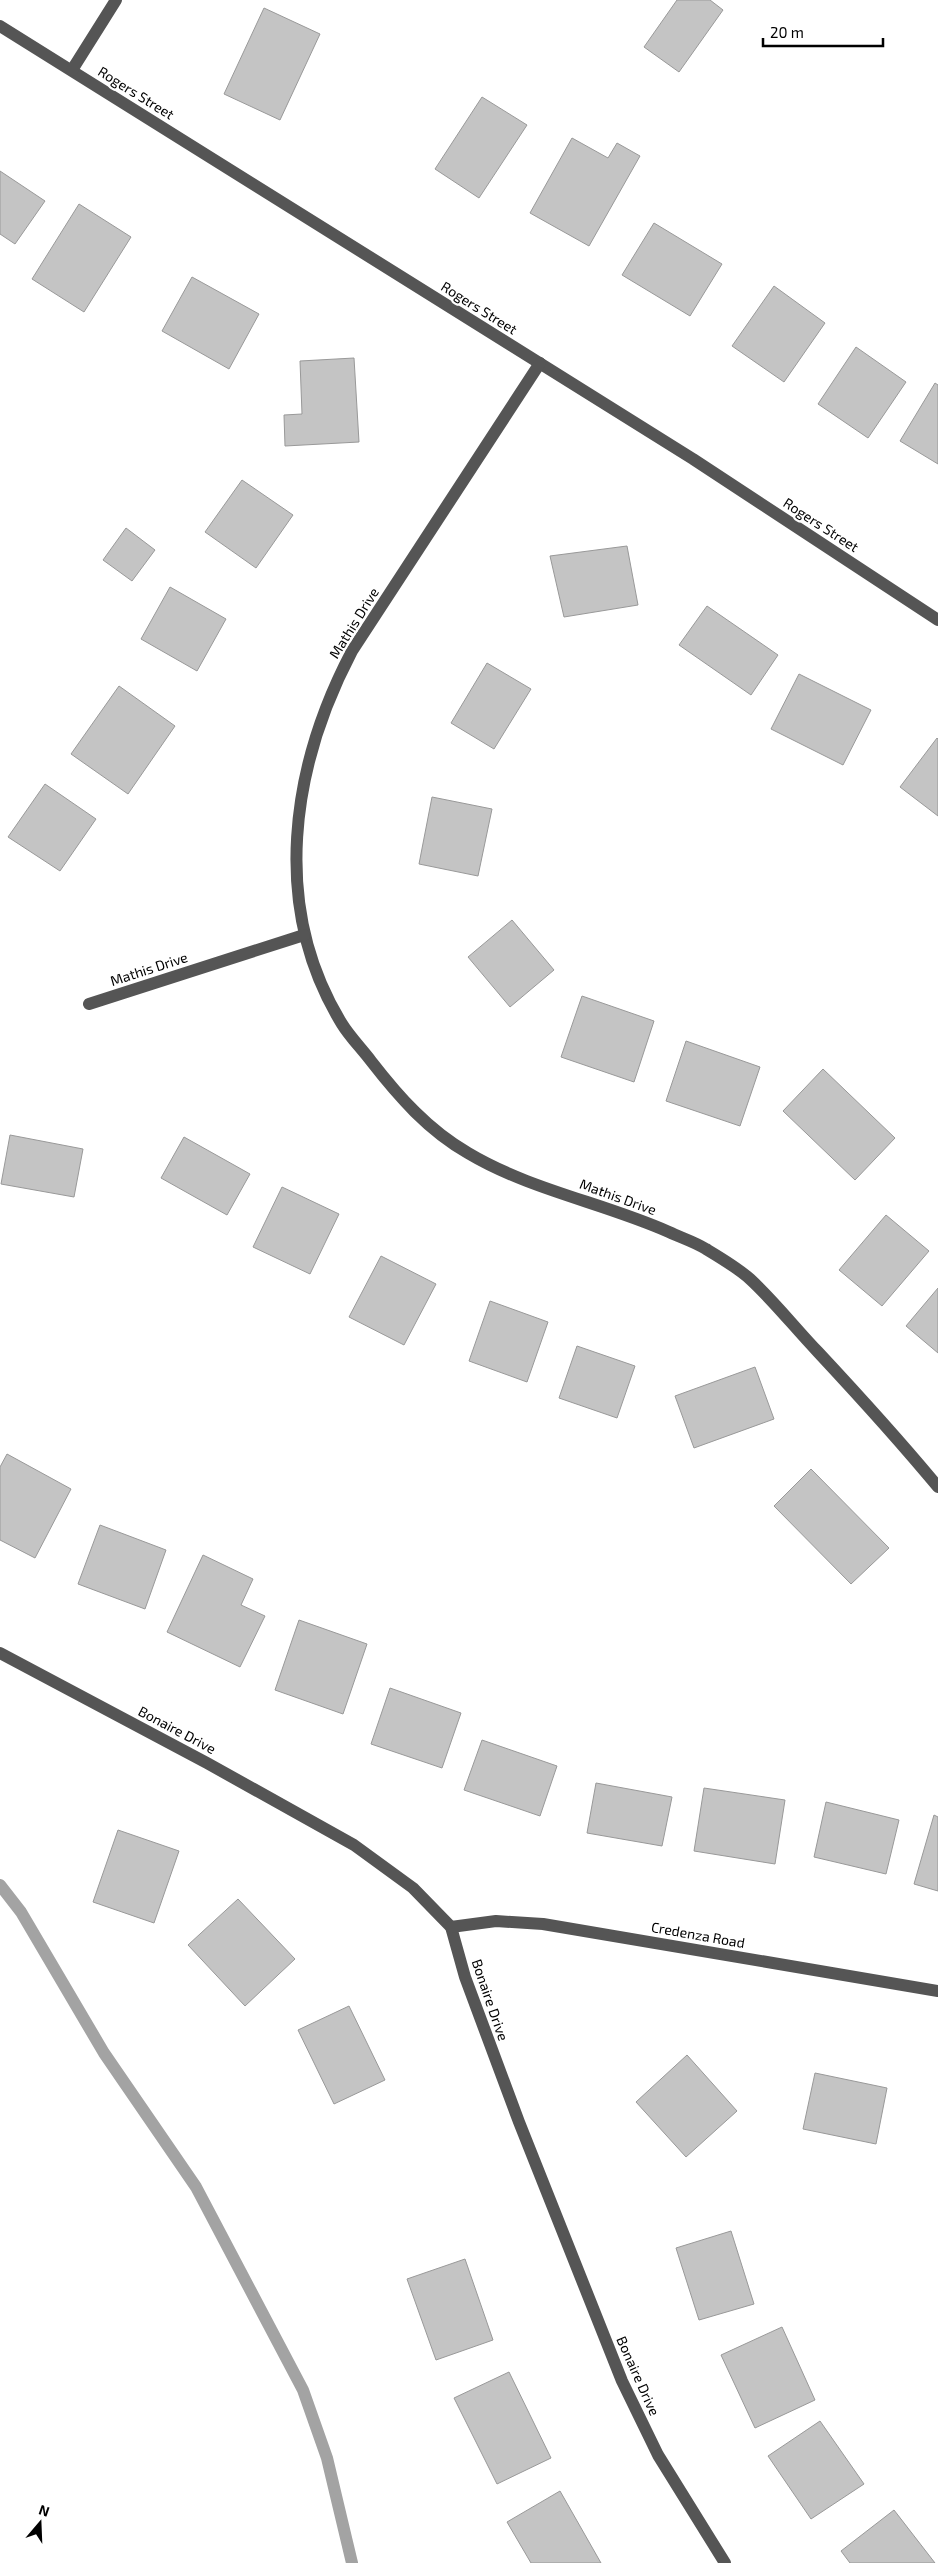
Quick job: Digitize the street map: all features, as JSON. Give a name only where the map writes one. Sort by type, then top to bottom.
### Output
[{"type":"street","points":[[72,70],[116,0]]},
{"type":"street","name":"Rogers Street","points":[[0,26],[693,459],[938,620]]},
{"type":"street","name":"Mathis Drive","points":[[540,364],[352,651],[336,682],[311,750],[302,785],[295,848],[295,879],[304,935],[315,969],[342,1025],[403,1101],[433,1129],[467,1153],[503,1172],[660,1228],[704,1247],[749,1278],[890,1430],[938,1488]]},
{"type":"street","name":"Mathis Drive","points":[[89,1004],[304,935]]},
{"type":"street","name":"Bonaire Drive","points":[[0,1653],[216,1768],[354,1845],[413,1888],[452,1927],[465,1977],[519,2122],[622,2381],[658,2455],[725,2563]]},
{"type":"street","name":"Credenza Road","points":[[452,1927],[496,1921],[543,1924],[938,1991]]},
{"type":"building","points":[[677,0],[710,0],[723,10],[679,72],[644,47]]},
{"type":"building","points":[[264,8],[320,34],[280,120],[224,94]]},
{"type":"building","points":[[482,97],[527,125],[479,198],[435,169]]},
{"type":"building","points":[[572,138],[608,158],[617,143],[640,156],[589,246],[530,213]]},
{"type":"building","points":[[0,171],[45,201],[15,244],[0,234]]},
{"type":"building","points":[[79,204],[131,237],[84,312],[32,279]]},
{"type":"building","points":[[654,223],[722,264],[690,316],[622,275]]},
{"type":"building","points":[[192,277],[259,314],[229,369],[162,331]]},
{"type":"building","points":[[774,286],[825,323],[784,382],[732,346]]},
{"type":"building","points":[[856,347],[906,382],[868,438],[818,404]]},
{"type":"building","points":[[354,358],[359,442],[285,446],[284,415],[302,414],[300,361]]},
{"type":"building","points":[[935,383],[938,385],[938,464],[900,441]]},
{"type":"building","points":[[242,480],[293,515],[256,568],[205,532]]},
{"type":"building","points":[[126,528],[155,550],[132,581],[103,560]]},
{"type":"building","points":[[627,546],[638,605],[564,617],[550,556]]},
{"type":"building","points":[[170,587],[226,619],[197,671],[141,639]]},
{"type":"building","points":[[707,606],[778,655],[751,695],[679,645]]},
{"type":"building","points":[[487,663],[531,689],[494,749],[451,723]]},
{"type":"building","points":[[799,674],[871,710],[843,765],[771,729]]},
{"type":"building","points":[[119,686],[175,726],[128,794],[71,754]]},
{"type":"building","points":[[938,739],[938,816],[900,787]]},
{"type":"building","points":[[45,784],[96,819],[60,871],[8,837]]},
{"type":"building","points":[[432,797],[492,809],[478,876],[419,864]]},
{"type":"building","points":[[512,920],[554,970],[510,1007],[468,957]]},
{"type":"building","points":[[582,996],[654,1021],[634,1082],[561,1057]]},
{"type":"building","points":[[686,1041],[760,1067],[740,1126],[666,1101]]},
{"type":"building","points":[[823,1069],[895,1138],[855,1180],[783,1111]]},
{"type":"building","points":[[10,1135],[83,1149],[74,1197],[1,1184]]},
{"type":"building","points":[[184,1137],[250,1174],[227,1215],[161,1178]]},
{"type":"building","points":[[282,1187],[339,1214],[310,1274],[253,1247]]},
{"type":"building","points":[[886,1215],[929,1251],[882,1306],[839,1270]]},
{"type":"building","points":[[381,1256],[436,1284],[404,1345],[349,1317]]},
{"type":"building","points":[[938,1288],[938,1353],[906,1326]]},
{"type":"building","points":[[490,1301],[548,1322],[527,1382],[469,1361]]},
{"type":"building","points":[[577,1346],[635,1366],[617,1418],[559,1398]]},
{"type":"building","points":[[755,1367],[774,1419],[694,1448],[675,1396]]},
{"type":"building","points":[[7,1454],[71,1489],[35,1558],[0,1540],[0,1467]]},
{"type":"building","points":[[811,1469],[889,1548],[851,1584],[774,1506]]},
{"type":"building","points":[[100,1525],[166,1550],[145,1609],[78,1584]]},
{"type":"building","points":[[203,1555],[253,1579],[241,1605],[265,1616],[240,1667],[167,1632]]},
{"type":"building","points":[[299,1620],[367,1644],[343,1714],[275,1690]]},
{"type":"building","points":[[390,1688],[461,1713],[442,1768],[371,1744]]},
{"type":"building","points":[[482,1740],[557,1766],[540,1816],[464,1790]]},
{"type":"building","points":[[596,1783],[672,1797],[662,1846],[587,1833]]},
{"type":"building","points":[[704,1788],[785,1800],[775,1864],[694,1851]]},
{"type":"building","points":[[826,1802],[899,1820],[886,1874],[814,1857]]},
{"type":"building","points":[[934,1815],[938,1817],[938,1891],[914,1884]]},
{"type":"building","points":[[118,1830],[179,1851],[154,1923],[93,1902]]},
{"type":"building","points":[[238,1899],[295,1959],[245,2006],[188,1945]]},
{"type":"building","points":[[349,2006],[385,2080],[334,2104],[298,2030]]},
{"type":"building","points":[[687,2055],[737,2111],[686,2157],[636,2102]]},
{"type":"building","points":[[815,2073],[887,2088],[876,2144],[803,2129]]},
{"type":"building","points":[[731,2231],[754,2304],[699,2320],[676,2248]]},
{"type":"building","points":[[465,2259],[493,2340],[436,2360],[407,2279]]},
{"type":"building","points":[[782,2327],[815,2400],[755,2428],[721,2355]]},
{"type":"building","points":[[509,2372],[551,2458],[497,2484],[454,2398]]},
{"type":"building","points":[[820,2421],[864,2484],[811,2519],[768,2456]]},
{"type":"building","points":[[560,2491],[601,2563],[531,2563],[507,2522]]},
{"type":"building","points":[[894,2510],[935,2563],[850,2563],[841,2551]]},
{"type":"waterway","points":[[0,1885],[21,1912],[104,2053],[196,2187],[303,2390],[327,2458],[352,2563]]}]
